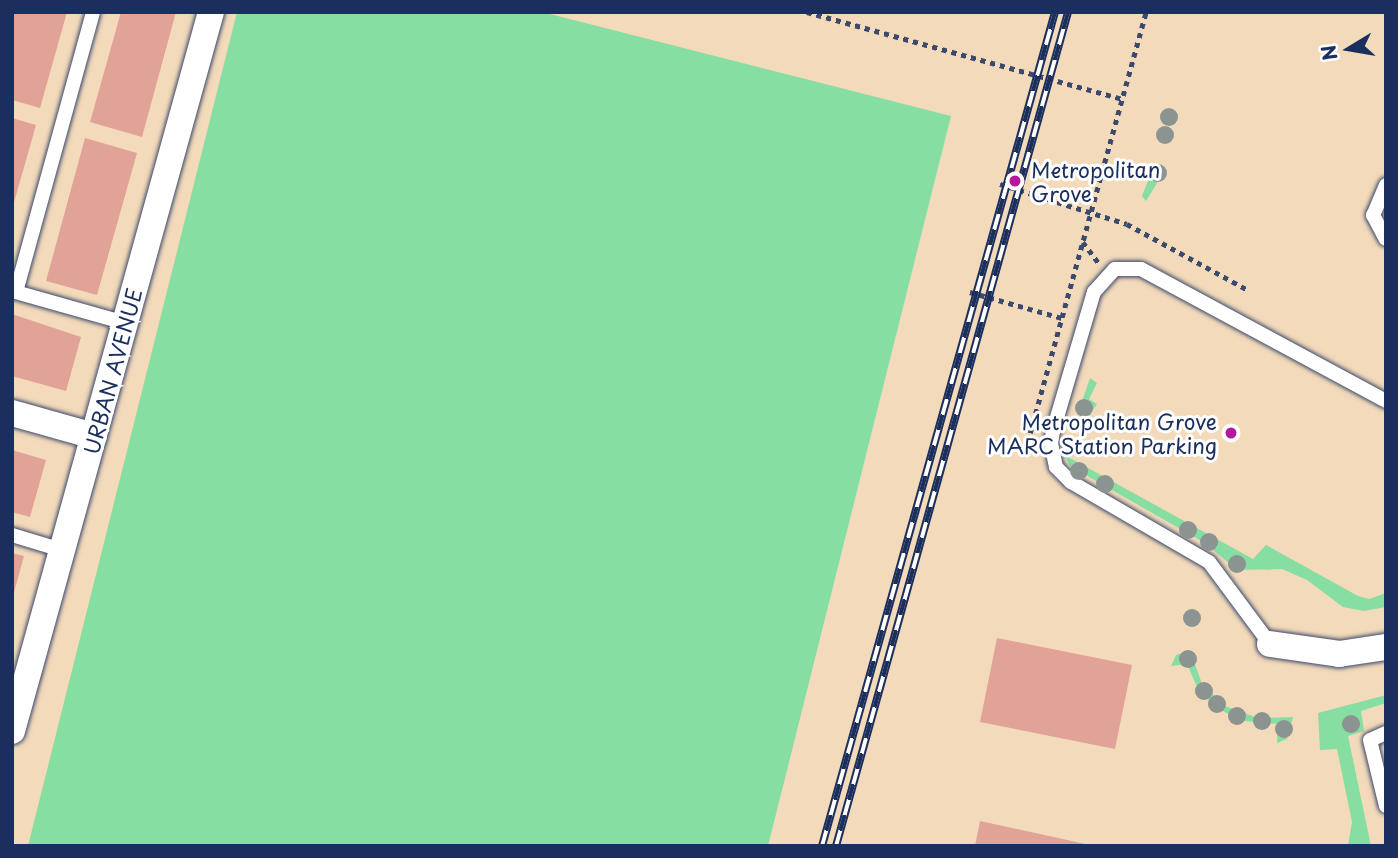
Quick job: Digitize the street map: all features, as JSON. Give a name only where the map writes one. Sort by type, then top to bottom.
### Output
[{"type":"street","name":"URBAN AVENUE","points":[[12,731],[211,12]]},
{"type":"street","points":[[12,414],[94,436]]},
{"type":"street","points":[[1270,644],[1339,654],[1386,647]]},
{"type":"lane","points":[[93,12],[14,292],[125,323]]},
{"type":"lane","points":[[1386,186],[1373,215],[1386,239]]},
{"type":"lane","points":[[1270,644],[1209,562],[1071,482],[1056,467],[1051,444],[1053,431],[1094,292],[1115,269],[1153,273],[1386,401]]},
{"type":"lane","points":[[12,535],[62,550]]},
{"type":"lane","points":[[1386,733],[1370,740],[1386,806]]},
{"type":"path","points":[[807,12],[1122,99]]},
{"type":"path","points":[[1030,433],[1146,12]]},
{"type":"path","points":[[1000,184],[1092,209],[1246,289]]},
{"type":"path","points":[[970,292],[1062,318]]},
{"type":"green space","points":[[237,12],[542,12],[951,116],[768,846],[28,846]]},
{"type":"green space","points":[[1155,163],[1165,170],[1146,201],[1142,196]]},
{"type":"green space","points":[[1090,378],[1097,383],[1089,399],[1097,404],[1087,419],[1078,413]]},
{"type":"green space","points":[[1066,436],[1077,442],[1070,458],[1253,559],[1266,545],[1358,596],[1369,599],[1386,593],[1386,607],[1364,611],[1343,607],[1307,580],[1282,569],[1237,570],[1205,543],[1070,466],[1063,453]]},
{"type":"green space","points":[[1190,650],[1202,684],[1225,706],[1258,718],[1293,717],[1287,739],[1277,743],[1278,724],[1244,721],[1216,708],[1197,687],[1187,664],[1171,666],[1176,655]]},
{"type":"green space","points":[[1386,695],[1386,703],[1361,711],[1364,731],[1348,736],[1371,846],[1348,846],[1352,822],[1337,749],[1320,750],[1318,713]]},
{"type":"building","points":[[12,12],[67,12],[40,108],[12,100]]},
{"type":"building","points":[[121,12],[176,12],[142,137],[90,122]]},
{"type":"building","points":[[12,118],[36,125],[13,206],[12,206]]},
{"type":"building","points":[[85,138],[137,153],[97,295],[46,281]]},
{"type":"building","points":[[12,314],[81,337],[66,391],[12,376]]},
{"type":"building","points":[[12,450],[46,460],[30,517],[12,512]]},
{"type":"building","points":[[12,553],[24,556],[13,596],[12,596]]},
{"type":"building","points":[[997,638],[1132,665],[1115,749],[980,722]]},
{"type":"building","points":[[980,821],[1090,845],[975,846]]},
{"type":"railway","points":[[822,846],[1055,12]]},
{"type":"railway","points":[[836,846],[1068,12]]},
{"type":"place","name":"Metropolitan Grove","points":[[1015,181]]},
{"type":"place","name":"Metropolitan Grove MARC Station Parking","points":[[1231,433]]}]
